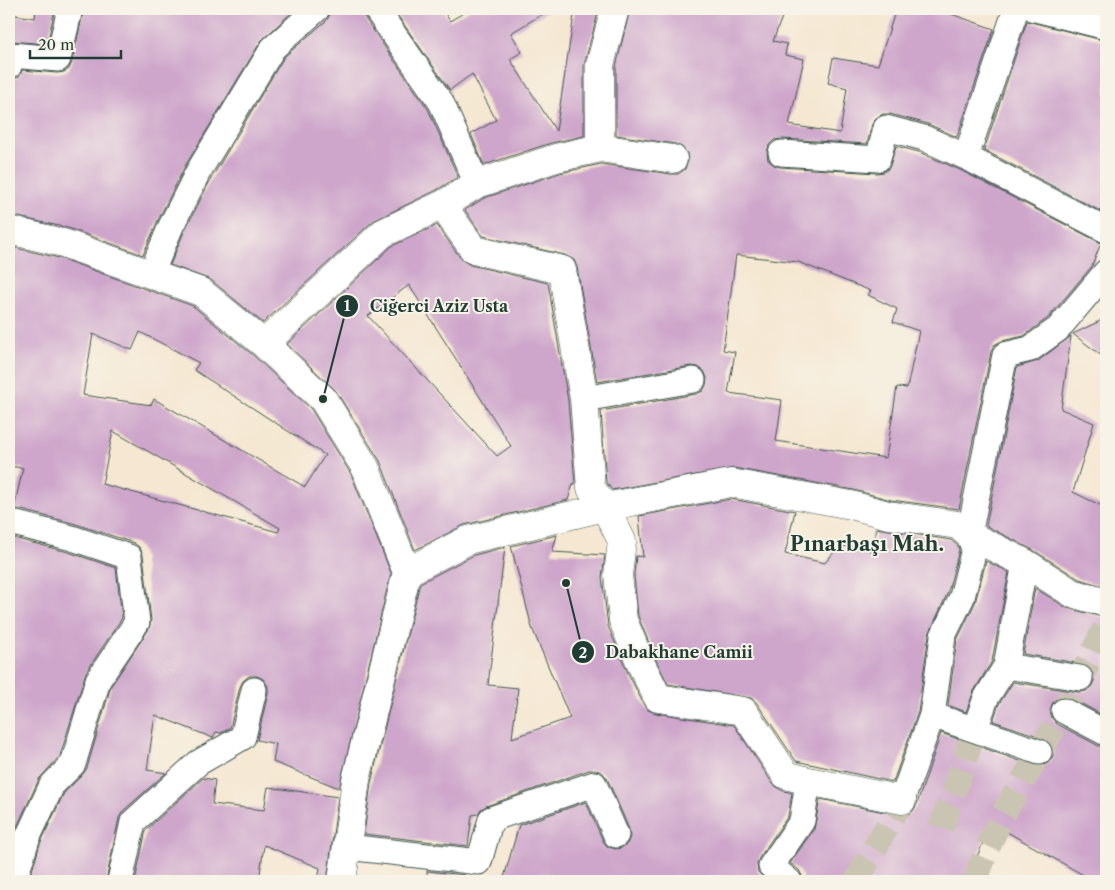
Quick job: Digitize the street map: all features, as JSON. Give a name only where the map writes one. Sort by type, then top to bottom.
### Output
[{"type":"street","points":[[9,66],[11,55],[58,60],[70,9]]},
{"type":"street","points":[[151,274],[171,226],[198,172],[273,48],[317,9]]},
{"type":"street","points":[[376,9],[441,102],[477,184]]},
{"type":"street","points":[[600,148],[600,66],[615,9]]},
{"type":"street","points":[[966,157],[1016,9]]},
{"type":"street","points":[[1035,9],[1106,27]]},
{"type":"street","points":[[781,153],[878,159],[886,128],[924,138],[966,157],[1106,230]]},
{"type":"street","points":[[264,344],[383,233],[442,205],[477,184],[556,158],[600,148],[673,159]]},
{"type":"street","points":[[442,205],[474,250],[562,270],[584,399],[591,488],[605,507],[622,541],[618,575],[623,620],[641,664],[658,698],[743,711],[786,775],[902,800],[932,715],[943,636],[962,597],[974,549],[969,535],[1005,355],[1030,349],[1058,329],[1106,272]]},
{"type":"street","points":[[9,230],[63,243],[201,292],[264,344],[323,399],[365,467],[407,572],[356,780],[342,881]]},
{"type":"street","points":[[584,399],[693,380]]},
{"type":"street","points":[[407,572],[468,540],[605,507],[731,483],[851,505],[888,515],[958,525],[969,535],[1024,563],[1072,593],[1106,604]]},
{"type":"street","points":[[9,522],[72,538],[129,557],[137,622],[98,680],[73,764],[52,785],[27,839],[14,881]]},
{"type":"street","points":[[975,729],[986,698],[1006,666],[1024,563]]},
{"type":"street","points":[[1006,666],[1080,678]]},
{"type":"street","points":[[120,881],[133,822],[198,763],[243,737],[254,690]]},
{"type":"street","points":[[1064,711],[1106,733]]},
{"type":"street","points":[[932,715],[1039,752]]},
{"type":"street","points":[[789,881],[771,866],[802,821],[808,781]]},
{"type":"street","points":[[347,847],[479,862],[492,819],[594,784],[616,835]]},
{"type":"building","points":[[36,9],[55,9],[47,44],[9,41],[9,14],[35,18]]},
{"type":"building","points":[[84,9],[288,9],[292,12],[261,41],[185,166],[143,255],[68,228],[9,215],[9,80],[20,76],[22,70],[57,73],[69,69]]},
{"type":"building","points":[[331,9],[362,9],[364,17],[428,109],[458,177],[435,191],[373,221],[263,323],[211,280],[170,265],[184,232],[211,179],[284,57],[327,20]]},
{"type":"building","points":[[393,9],[442,9],[450,21],[470,9],[551,9],[511,33],[522,52],[510,59],[556,131],[575,9],[599,9],[584,65],[584,136],[551,143],[484,165],[471,134],[496,120],[472,74],[450,90]]},
{"type":"building","points":[[630,9],[785,9],[773,41],[787,44],[785,55],[804,59],[789,125],[840,133],[847,88],[828,83],[833,58],[878,65],[896,9],[937,9],[994,29],[957,137],[928,124],[890,114],[883,114],[876,118],[872,124],[867,144],[782,139],[774,140],[769,145],[767,152],[768,160],[780,167],[877,173],[884,172],[889,168],[896,146],[919,152],[960,170],[1101,243],[1092,266],[1048,318],[1024,336],[1002,341],[994,345],[959,509],[891,500],[854,490],[734,468],[612,490],[606,482],[601,411],[696,394],[703,391],[706,385],[707,378],[704,371],[698,367],[691,366],[597,382],[577,267],[574,260],[565,255],[483,236],[465,210],[484,198],[560,173],[601,164],[671,174],[678,174],[685,169],[688,161],[687,153],[682,147],[675,144],[616,135],[616,67]],"holes":[[[736,255],[798,262],[871,291],[868,295],[897,309],[893,322],[919,331],[907,388],[897,387],[886,458],[776,441],[782,400],[728,393],[735,352],[723,350]]]},
{"type":"building","points":[[1027,21],[1106,41],[1106,214],[984,150]]},
{"type":"building","points":[[437,225],[461,259],[470,265],[548,283],[568,401],[575,484],[573,484],[568,500],[464,525],[415,550],[380,461],[336,391],[287,344],[392,246]],"holes":[[[409,285],[511,446],[497,456],[368,316]]]},
{"type":"building","points":[[12,247],[59,258],[193,306],[254,356],[311,409],[351,474],[391,573],[339,788],[273,762],[276,744],[257,740],[268,686],[263,679],[257,676],[249,676],[240,687],[230,728],[221,733],[216,732],[213,738],[155,715],[147,770],[166,773],[123,811],[119,818],[106,881],[29,881],[40,844],[64,793],[87,768],[111,686],[149,629],[151,620],[143,555],[140,548],[134,543],[76,524],[14,508],[23,468],[9,466],[9,269]],"holes":[[[140,332],[199,363],[194,370],[325,455],[305,487],[154,399],[151,405],[83,395],[93,334],[132,350]],[[113,431],[280,528],[278,532],[102,484]]]},
{"type":"building","points":[[1106,318],[1106,359],[1073,334]]},
{"type":"building","points":[[1071,336],[1061,409],[1094,423],[1073,492],[1106,508],[1106,587],[1079,579],[1033,550],[986,526],[1017,367],[1038,361]]},
{"type":"building","points":[[731,499],[795,511],[785,554],[825,563],[835,551],[842,547],[849,546],[873,551],[876,528],[951,540],[958,546],[959,550],[948,592],[929,634],[918,712],[893,782],[796,761],[756,702],[751,698],[668,684],[638,616],[634,575],[636,556],[643,557],[639,516]]},
{"type":"building","points":[[557,535],[552,552],[605,555],[602,577],[608,626],[627,671],[648,710],[656,713],[734,725],[773,784],[781,790],[792,793],[788,816],[759,858],[757,864],[758,872],[767,881],[503,881],[519,825],[586,802],[607,846],[615,849],[627,844],[630,837],[629,829],[607,778],[602,772],[596,770],[589,770],[486,806],[478,814],[472,815],[468,846],[364,834],[371,783],[420,583],[474,555],[505,547],[488,685],[518,688],[512,738],[570,718],[532,628],[511,546]]},
{"type":"building","points":[[9,537],[68,552],[116,568],[122,618],[86,672],[60,756],[39,779],[14,833],[9,849]]},
{"type":"building","points":[[986,561],[1009,572],[992,661],[974,691],[966,712],[948,705],[957,640],[975,603]]},
{"type":"building","points":[[1035,588],[1067,608],[1106,618],[1106,717],[1071,698],[1064,697],[1056,699],[1050,711],[1052,718],[1057,724],[1099,746],[1106,747],[1106,881],[1094,881],[991,823],[967,881],[803,881],[799,870],[790,863],[814,829],[820,799],[907,815],[913,811],[917,804],[941,733],[1034,766],[1042,766],[1049,762],[1053,756],[1050,742],[1044,738],[993,721],[999,704],[1013,682],[1078,692],[1086,691],[1094,681],[1093,672],[1083,664],[1023,654]]},
{"type":"building","points":[[203,778],[215,780],[212,804],[264,810],[268,787],[338,797],[327,881],[318,881],[320,868],[264,845],[259,881],[135,881],[146,830]]},
{"type":"building","points":[[427,871],[465,875],[464,880],[427,875]]},
{"type":"tunnel","points":[[975,881],[1003,814],[1064,711],[1106,626]]},
{"type":"tunnel","points":[[941,828],[975,729]]},
{"type":"tunnel","points":[[856,881],[902,800]]},
{"type":"place","name":"Ciğerci Aziz Usta","points":[[323,399]]},
{"type":"place","name":"Dabakhane Camii","points":[[566,583]]},
{"type":"district","name":"Pınarbaşı Mah.","points":[[867,544]]}]
